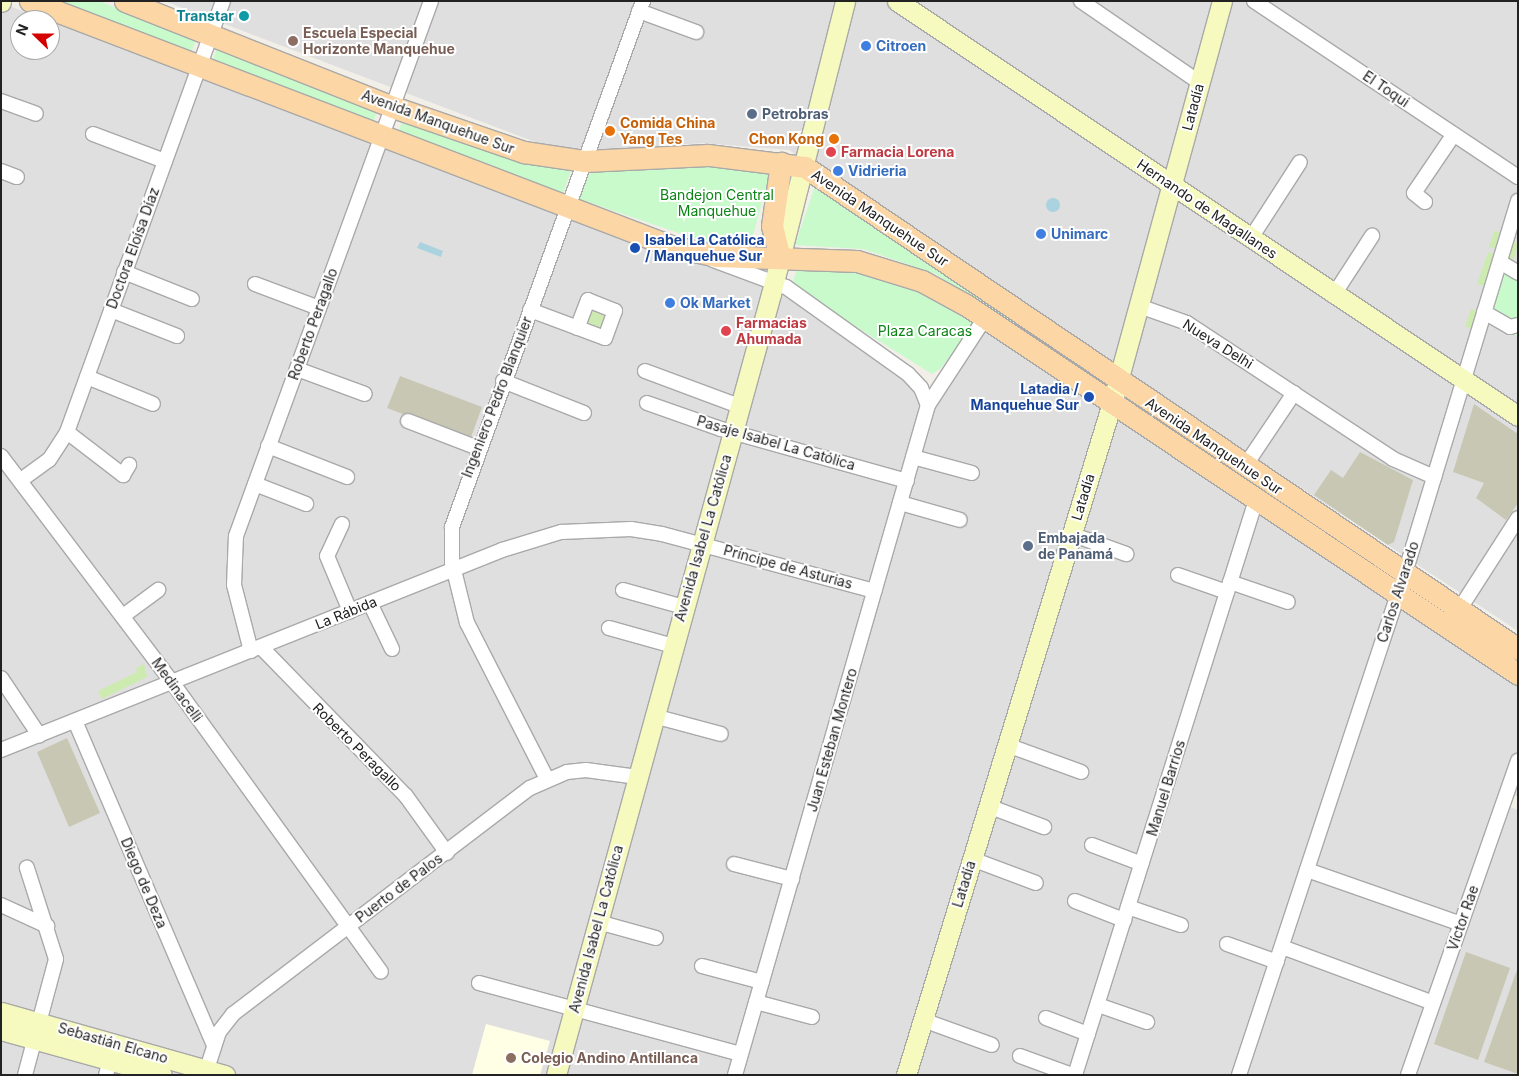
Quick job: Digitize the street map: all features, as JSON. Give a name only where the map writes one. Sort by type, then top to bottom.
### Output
[{"type":"main road","name":"Avenida Manquehue Sur","points":[[30,1],[568,208],[696,252],[780,258],[846,259],[882,266],[935,287],[985,318],[1518,674]]},
{"type":"main road","name":"Avenida Manquehue Sur","points":[[125,1],[393,107],[496,145],[585,161],[698,154],[805,167],[1118,382],[1459,610],[1516,643]]},
{"type":"main road","name":"Avenida Isabel La Católica","points":[[556,1075],[701,543],[775,281],[845,1]]},
{"type":"main road","name":"Hernando de Magallanes","points":[[897,1],[1252,238],[1333,296],[1518,416]]},
{"type":"main road","name":"Latadía","points":[[906,1075],[1112,403],[1222,1]]},
{"type":"main road","points":[[780,258],[772,234],[781,163]]},
{"type":"main road","name":"Sebastián Elcano","points":[[1,1012],[108,1068],[162,1075]]},
{"type":"main road","name":"Sebastián Elcano","points":[[1,1030],[37,1031],[205,1072],[225,1075]]},
{"type":"street","name":"Doctora Eloísa Díaz","points":[[21,480],[49,460],[67,432],[224,1]]},
{"type":"street","name":"Roberto Peragallo","points":[[431,1],[268,446],[232,559],[235,592],[256,649],[406,796],[447,853]]},
{"type":"street","points":[[1081,1],[1200,82]]},
{"type":"street","name":"El Toqui","points":[[1254,1],[1518,176]]},
{"type":"street","name":"Ingeniero Pedro Blanquier","points":[[547,780],[467,623],[454,570],[452,527],[478,448],[641,6],[696,32]]},
{"type":"street","points":[[1,101],[36,114]]},
{"type":"street","points":[[93,134],[165,161]]},
{"type":"street","points":[[1425,202],[1414,193],[1454,134]]},
{"type":"street","points":[[1252,238],[1300,162]]},
{"type":"street","points":[[1,171],[17,177]]},
{"type":"street","name":"Carlos Alvarado","points":[[1239,1075],[1405,574],[1518,201]]},
{"type":"street","points":[[1333,296],[1372,236]]},
{"type":"street","name":"Avenida Manquehue Sur","points":[[696,252],[775,281],[913,378],[928,406]]},
{"type":"street","points":[[1500,262],[1518,273]]},
{"type":"street","points":[[124,272],[192,299]]},
{"type":"street","points":[[255,284],[319,308]]},
{"type":"street","name":"Nueva Delhi","points":[[1138,306],[1187,323],[1393,459],[1434,477]]},
{"type":"street","points":[[111,310],[177,336]]},
{"type":"street","points":[[530,310],[577,328]]},
{"type":"street","points":[[1484,312],[1510,327],[1518,325]]},
{"type":"street","name":"Juan Esteban Montero","points":[[735,1075],[928,406],[985,318]]},
{"type":"street","points":[[297,369],[365,394]]},
{"type":"street","name":"Pasaje Isabel La Católica","points":[[645,371],[739,406]]},
{"type":"street","points":[[87,377],[153,404]]},
{"type":"street","points":[[503,381],[584,413]]},
{"type":"street","points":[[1245,466],[1294,393]]},
{"type":"street","name":"Pasaje Isabel La Católica","points":[[647,403],[732,432],[907,481]]},
{"type":"street","points":[[408,421],[478,448]]},
{"type":"street","points":[[67,432],[123,475],[129,465]]},
{"type":"street","points":[[268,446],[346,478]]},
{"type":"street","name":"Medinacelli","points":[[1,456],[172,682],[381,972]]},
{"type":"street","points":[[914,457],[972,474]]},
{"type":"street","points":[[255,484],[306,504]]},
{"type":"street","name":"Manuel Barrios","points":[[1074,1075],[1256,500]]},
{"type":"street","points":[[900,503],[960,520]]},
{"type":"street","points":[[1459,610],[1518,518]]},
{"type":"street","points":[[342,524],[327,556],[350,611]]},
{"type":"street","name":"La Rábida","points":[[1,750],[454,570],[560,532],[631,529],[701,543]]},
{"type":"street","points":[[1071,534],[1126,554]]},
{"type":"street","name":"Príncipe de Asturias","points":[[701,543],[875,591]]},
{"type":"street","points":[[1178,575],[1288,602]]},
{"type":"street","points":[[123,616],[158,590]]},
{"type":"street","points":[[623,590],[684,607]]},
{"type":"street","points":[[370,603],[392,649]]},
{"type":"street","points":[[609,628],[673,646]]},
{"type":"street","points":[[1,678],[39,735]]},
{"type":"street","points":[[654,716],[721,734]]},
{"type":"street","name":"Diego de Deza","points":[[75,721],[214,1045]]},
{"type":"street","points":[[1007,745],[1081,772]]},
{"type":"street","name":"Víctor Rae","points":[[1408,1075],[1461,924],[1511,801],[1518,761]]},
{"type":"street","name":"Puerto de Palos","points":[[205,1072],[214,1045],[229,1017],[348,926],[547,780],[586,770],[638,776]]},
{"type":"street","points":[[988,806],[1044,827]]},
{"type":"street","points":[[1092,845],[1142,864]]},
{"type":"street","points":[[972,859],[1036,883]]},
{"type":"street","points":[[734,864],[792,880]]},
{"type":"street","points":[[24,1075],[56,959],[48,926],[27,868]]},
{"type":"street","points":[[1307,870],[1461,924]]},
{"type":"street","points":[[1074,901],[1180,926]]},
{"type":"street","points":[[1,905],[48,926]]},
{"type":"street","points":[[598,922],[656,938]]},
{"type":"street","points":[[1227,944],[1276,962]]},
{"type":"street","points":[[1282,946],[1433,1003]]},
{"type":"street","points":[[702,966],[762,982]]},
{"type":"street","points":[[479,983],[742,1054]]},
{"type":"street","points":[[756,1002],[812,1017]]},
{"type":"street","points":[[1098,1004],[1147,1022]]},
{"type":"street","points":[[1046,1018],[1088,1034]]},
{"type":"street","points":[[923,1020],[992,1045]]},
{"type":"street","points":[[1020,1056],[1074,1075]]},
{"type":"shaded area","points":[[164,1],[1518,1],[1518,631],[789,150],[703,143],[589,151],[543,145]]},
{"type":"shaded area","points":[[1,3],[20,10],[10,10],[10,60],[60,60],[60,25],[690,261],[770,285],[910,381],[933,410],[986,328],[1518,681],[1518,797],[1503,790],[1403,1075],[1,1075]]},
{"type":"shaded area","points":[[400,376],[482,407],[470,440],[387,408]]},
{"type":"shaded area","points":[[1474,404],[1518,434],[1518,503],[1506,520],[1476,498],[1484,483],[1453,472]]},
{"type":"shaded area","points":[[1360,452],[1413,480],[1394,542],[1388,545],[1314,495],[1331,470],[1343,478]]},
{"type":"shaded area","points":[[67,738],[100,813],[69,827],[37,752]]},
{"type":"shaded area","points":[[1507,806],[1518,810],[1518,1075],[1413,1075]]},
{"type":"shaded area","points":[[1466,952],[1510,968],[1478,1060],[1434,1044]]},
{"type":"shaded area","points":[[1518,971],[1518,1074],[1484,1062]]},
{"type":"shaded area","name":"Colegio Andino Antillanca","points":[[486,1024],[550,1041],[540,1075],[472,1075]]},
{"type":"green space","points":[[50,1],[99,1],[196,40],[190,56]]},
{"type":"green space","points":[[217,47],[378,107],[373,124],[212,64]]},
{"type":"green space","points":[[404,116],[572,168],[563,193],[398,133]]},
{"type":"green space","name":"Bandejon Central Manquehue","points":[[685,161],[771,168],[750,247],[705,242],[579,199],[592,168]]},
{"type":"green space","name":"Bandejon Central Manquehue","points":[[815,186],[1103,377],[1131,402],[1518,655],[1518,664],[936,274],[863,249],[795,245]]},
{"type":"green space","points":[[1494,231],[1501,233],[1497,249],[1489,247]]},
{"type":"green space","points":[[1513,238],[1518,246],[1512,264],[1506,261]]},
{"type":"green space","points":[[1488,252],[1495,255],[1485,286],[1477,284]]},
{"type":"green space","points":[[1505,262],[1518,270],[1518,337],[1487,318]]},
{"type":"green space","name":"Plaza Caracas","points":[[799,264],[822,264],[899,280],[977,320],[941,368],[932,374],[791,286]]},
{"type":"green space","points":[[589,304],[609,311],[601,332],[581,324]]},
{"type":"green space","points":[[1471,309],[1478,311],[1472,329],[1465,326]]},
{"type":"green space","points":[[144,664],[147,677],[102,699],[98,691],[137,672],[136,668]]},
{"type":"water","points":[[1053,198],[1058,200],[1060,205],[1058,210],[1053,212],[1048,210],[1046,205],[1048,200]]},
{"type":"water","points":[[420,242],[443,251],[441,257],[417,248]]},
{"type":"place","name":"Transtar","points":[[244,16]]},
{"type":"place","name":"Escuela Especial Horizonte Manquehue","points":[[293,41]]},
{"type":"place","name":"Citroen","points":[[866,46]]},
{"type":"place","name":"Petrobras","points":[[752,114]]},
{"type":"place","name":"Comida China Yang Tes","points":[[610,131]]},
{"type":"place","name":"Chon Kong","points":[[834,139]]},
{"type":"place","name":"Farmacia Lorena","points":[[831,152]]},
{"type":"place","name":"Vidrieria","points":[[838,171]]},
{"type":"place","name":"Unimarc","points":[[1041,234]]},
{"type":"place","name":"Isabel La Católica / Manquehue Sur","points":[[635,248]]},
{"type":"place","name":"Ok Market","points":[[670,303]]},
{"type":"place","name":"Farmacias Ahumada","points":[[726,331]]},
{"type":"place","name":"Latadia / Manquehue Sur","points":[[1089,397]]},
{"type":"place","name":"Embajada de Panamá","points":[[1028,546]]},
{"type":"place","name":"Colegio Andino Antillanca","points":[[511,1058]]}]
